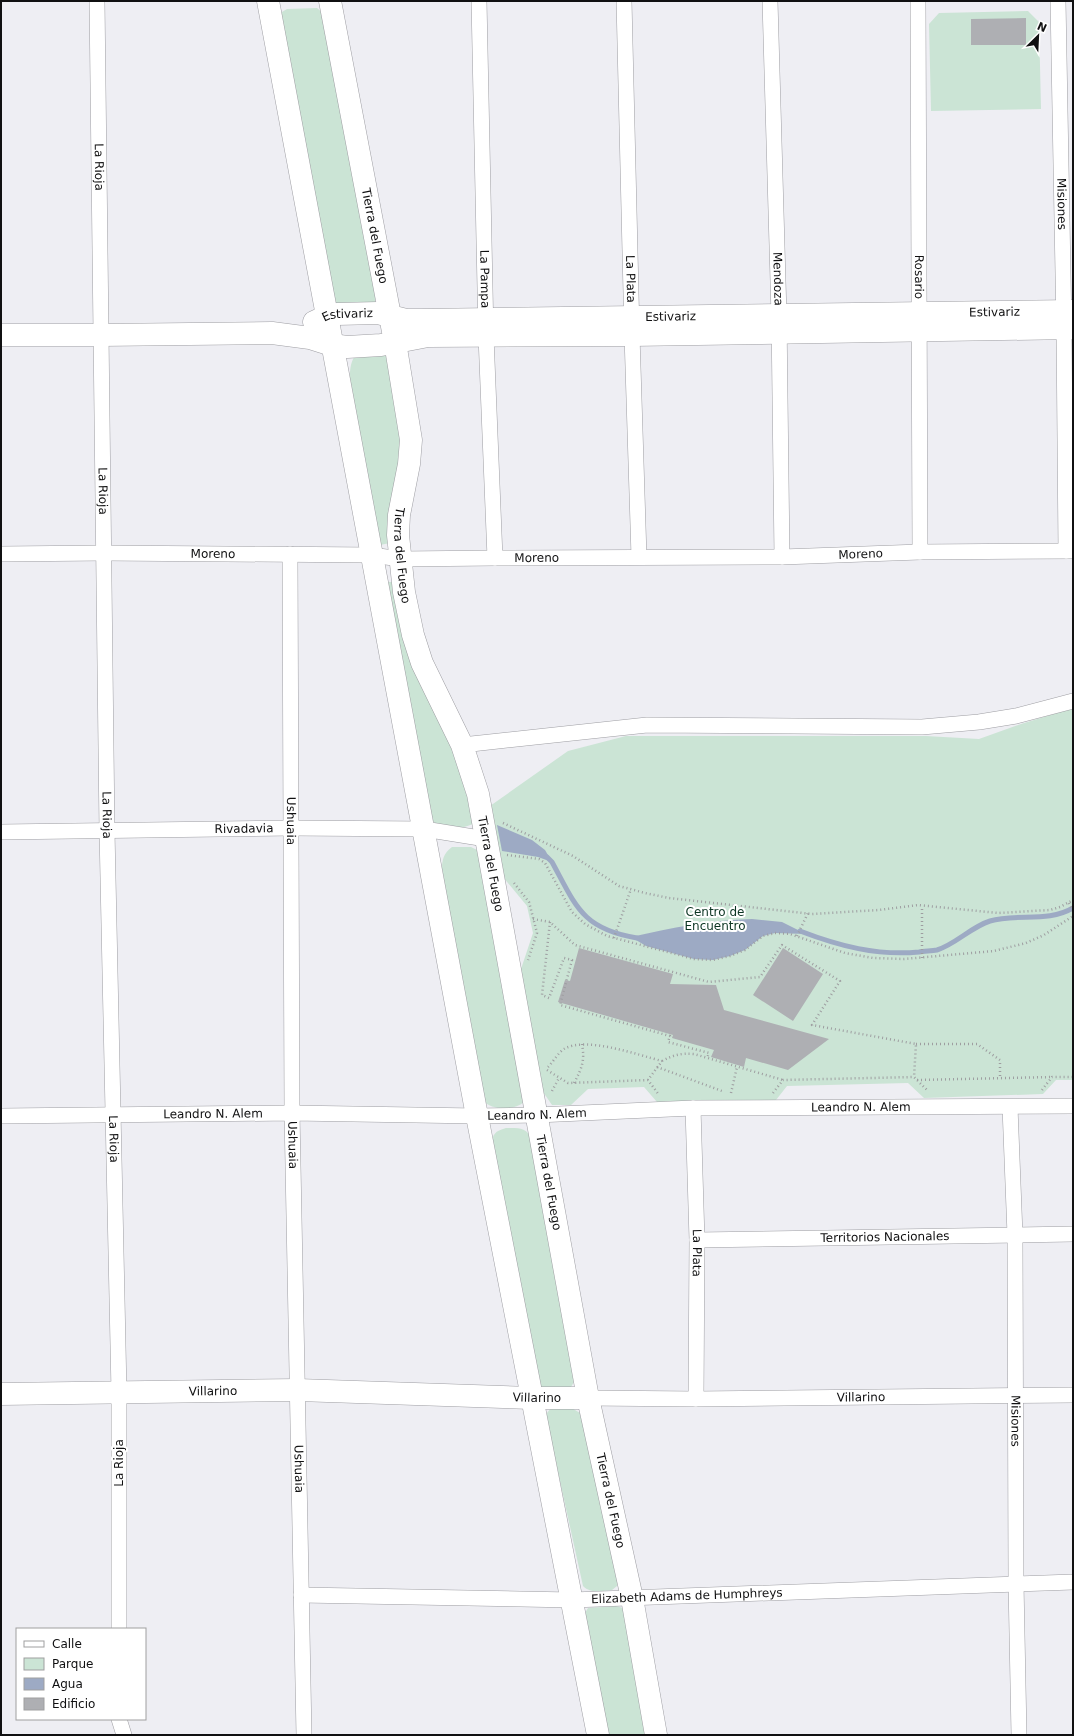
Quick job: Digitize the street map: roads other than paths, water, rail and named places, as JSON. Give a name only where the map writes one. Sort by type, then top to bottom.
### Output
[{"type":"street","name":"La Rioja","points":[[97,1],[107,831],[119,1392],[119,1628]]},
{"type":"street","points":[[268,1],[477,1116],[598,1735]]},
{"type":"street","name":"Tierra del Fuego","points":[[330,1],[395,342],[411,440],[409,464],[398,515],[398,535],[404,592],[413,635],[435,691],[462,745],[478,794],[538,1115],[588,1398],[632,1598],[656,1735]]},
{"type":"street","name":"La Pampa","points":[[479,1],[486,328],[495,558]]},
{"type":"street","name":"La Plata","points":[[624,1],[639,558]]},
{"type":"street","name":"Mendoza","points":[[770,1],[779,324],[782,557]]},
{"type":"street","name":"Rosario","points":[[918,1],[920,552]]},
{"type":"street","name":"Misiones","points":[[1058,1],[1069,320],[1070,551]]},
{"type":"street","name":"Estivariz","points":[[272,333],[313,322],[327,316],[378,313],[389,314],[406,320],[486,328],[1069,320]]},
{"type":"street","name":"Estivariz","points":[[1,335],[272,333],[310,338],[332,345],[354,347],[381,346],[428,336],[486,328]]},
{"type":"street","name":"Moreno","points":[[1,554],[104,552],[371,555],[401,559],[782,557],[920,552],[1070,551]]},
{"type":"street","name":"Ushuaia","points":[[290,554],[292,1113],[304,1735]]},
{"type":"street","points":[[462,745],[648,724],[922,727],[979,722],[1016,716],[1073,702]]},
{"type":"street","name":"Rivadavia","points":[[1,832],[290,828],[424,829],[486,839]]},
{"type":"street","name":"Leandro N. Alem","points":[[1,1116],[292,1113],[477,1116],[538,1115],[693,1108],[1073,1106]]},
{"type":"street","name":"Misiones","points":[[1010,1107],[1016,1235],[1016,1583],[1020,1735]]},
{"type":"street","name":"La Plata","points":[[693,1108],[697,1240],[696,1398]]},
{"type":"street","name":"Territorios Nacionales","points":[[697,1240],[1073,1234]]},
{"type":"street","name":"Villarino","points":[[1,1394],[298,1390],[532,1398],[1016,1397],[1073,1395]]},
{"type":"street","name":"Elizabeth Adams de Humphreys","points":[[301,1595],[572,1600],[1073,1582]]},
{"type":"street","points":[[119,1720],[124,1735]]},
{"type":"water","points":[[497,825],[532,840],[545,850],[552,862],[538,857],[502,851]]},
{"type":"water","points":[[752,919],[782,922],[806,934],[775,933],[763,936],[745,950],[730,956],[713,960],[694,959],[646,946],[631,937],[691,925]]},
{"type":"waterway","points":[[547,857],[552,862],[575,903],[592,922],[604,929],[637,938]]},
{"type":"waterway","points":[[800,931],[858,949],[888,953],[919,952],[937,950],[951,944],[976,927],[990,921],[1011,918],[1043,917],[1063,913],[1073,908]]},
{"type":"park label","name":"Centro de Encuentro","points":[[715,919]]}]
